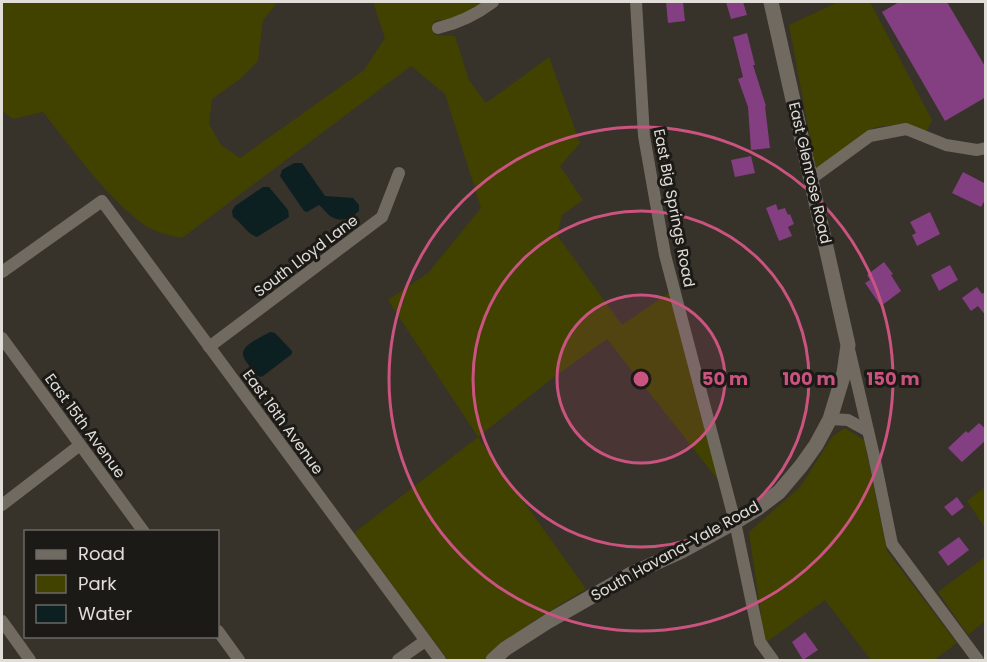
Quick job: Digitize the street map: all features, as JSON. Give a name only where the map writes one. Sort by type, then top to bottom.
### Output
[{"type":"street","points":[[438,28],[456,24],[480,12],[493,2]]},
{"type":"street","name":"East Big Springs Road","points":[[636,2],[644,136],[665,255],[735,522]]},
{"type":"street","name":"East Glenrose Road","points":[[771,2],[848,345]]},
{"type":"street","points":[[811,179],[870,136],[906,129],[946,145],[977,150],[986,148]]},
{"type":"street","name":"South Lloyd Lane","points":[[209,347],[382,217],[399,173]]},
{"type":"street","name":"East 16th Avenue","points":[[2,273],[102,201],[440,660]]},
{"type":"street","name":"East 15th Avenue","points":[[2,338],[143,530]]},
{"type":"street","points":[[848,345],[892,544],[978,660]]},
{"type":"street","name":"South Havana-Yale Road","points":[[493,660],[547,622],[631,574],[682,551],[735,522],[779,492],[811,452],[830,419],[844,372],[848,345]]},
{"type":"street","points":[[830,419],[848,420],[868,431]]},
{"type":"street","points":[[2,505],[81,445]]},
{"type":"street","points":[[735,522],[760,642],[773,660]]},
{"type":"street","points":[[2,621],[30,660]]},
{"type":"street","points":[[219,632],[239,660]]},
{"type":"street","points":[[398,660],[425,640]]},
{"type":"green space","points":[[2,2],[278,2],[263,20],[258,61],[240,79],[212,99],[209,124],[221,145],[240,158],[364,70],[385,38],[373,2],[484,2],[461,16],[434,21],[435,35],[455,36],[469,80],[486,103],[549,57],[580,143],[560,166],[583,200],[562,215],[557,235],[622,325],[670,292],[718,480],[607,339],[550,380],[478,437],[388,300],[428,273],[481,208],[445,94],[411,66],[182,238],[149,227],[126,210],[88,169],[43,112],[13,119],[2,111]]},
{"type":"green space","points":[[838,2],[870,2],[932,120],[926,132],[907,124],[875,127],[816,169],[789,25]]},
{"type":"green space","points":[[845,428],[864,440],[887,551],[957,643],[934,660],[871,660],[825,600],[765,643],[749,532],[800,487],[833,436]]},
{"type":"green space","points":[[478,437],[586,589],[532,622],[486,660],[448,660],[354,533]]},
{"type":"green space","points":[[985,487],[985,528],[967,501]]},
{"type":"green space","points":[[985,557],[985,621],[968,635],[938,592]]},
{"type":"water","points":[[294,163],[302,163],[325,196],[353,198],[359,205],[359,211],[342,220],[330,216],[319,205],[307,212],[304,211],[280,176],[282,170]]},
{"type":"water","points":[[263,187],[269,187],[288,210],[289,217],[257,237],[233,217],[232,211],[235,206]]},
{"type":"water","points":[[270,332],[275,333],[292,351],[292,354],[260,377],[246,362],[243,354],[246,347]]},
{"type":"building","points":[[666,2],[683,2],[685,21],[668,23]]},
{"type":"building","points":[[726,2],[743,2],[747,15],[731,19]]},
{"type":"building","points":[[899,2],[947,2],[986,68],[986,97],[945,121],[882,12]]},
{"type":"building","points":[[747,33],[755,65],[753,65],[766,106],[770,148],[751,150],[748,107],[738,79],[743,77],[733,37]]},
{"type":"building","points":[[751,156],[755,173],[735,177],[731,160]]},
{"type":"building","points":[[963,172],[986,184],[986,198],[981,207],[952,193]]},
{"type":"building","points":[[776,204],[778,210],[785,208],[794,224],[788,227],[792,236],[779,241],[766,208]]},
{"type":"building","points":[[930,212],[940,234],[917,246],[912,235],[916,233],[910,222]]},
{"type":"building","points":[[884,262],[901,291],[881,306],[865,283],[870,280],[867,275]]},
{"type":"building","points":[[950,265],[958,280],[939,291],[931,275]]},
{"type":"building","points":[[977,287],[982,294],[986,291],[986,316],[978,306],[971,311],[962,298]]},
{"type":"building","points":[[979,423],[986,429],[986,440],[962,462],[948,448],[966,431],[968,433]]},
{"type":"building","points":[[957,497],[964,507],[952,516],[944,507]]},
{"type":"building","points":[[959,537],[969,550],[948,566],[938,552]]},
{"type":"building","points":[[805,632],[818,650],[803,660],[792,642]]}]
